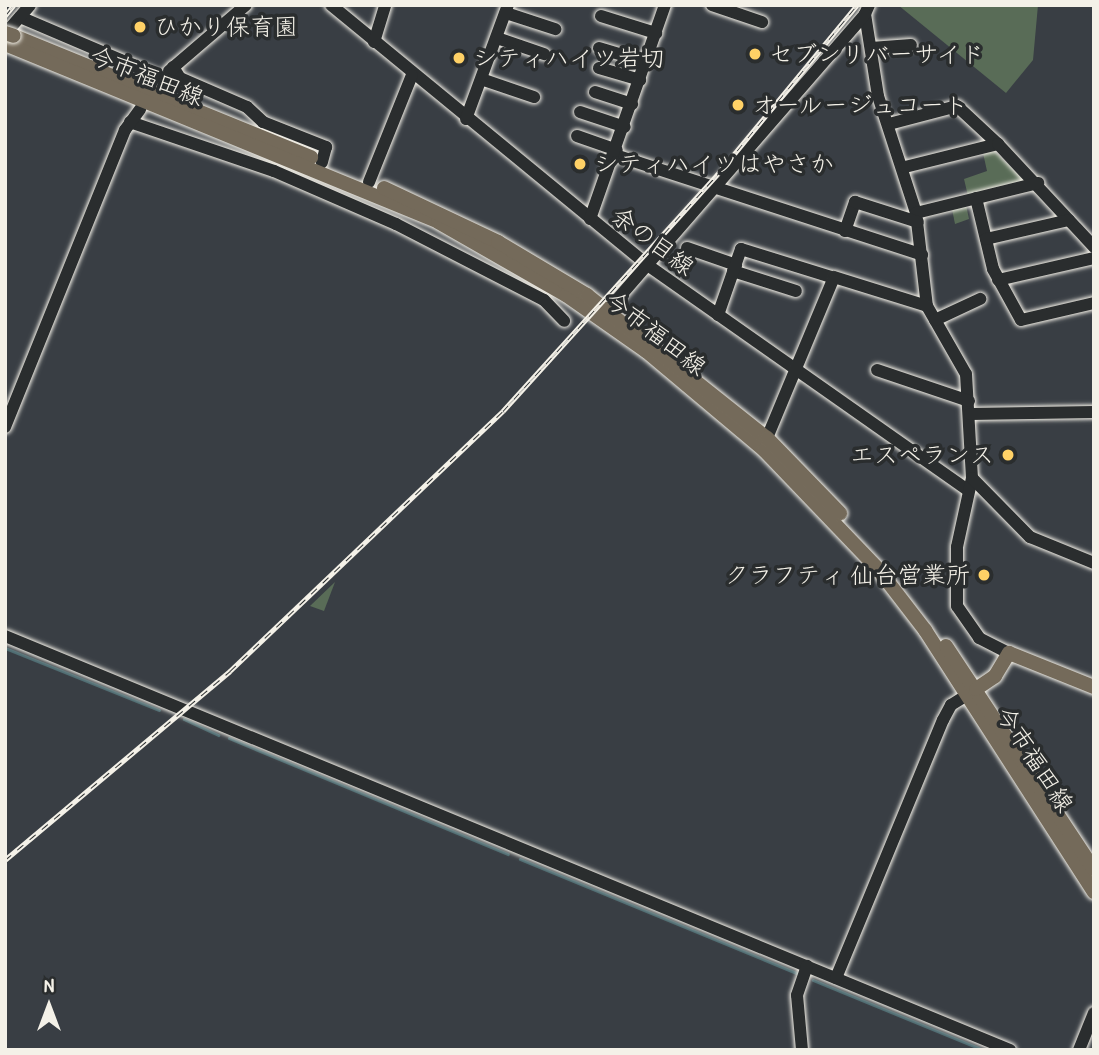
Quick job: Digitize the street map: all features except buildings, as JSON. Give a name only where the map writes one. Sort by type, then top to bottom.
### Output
[{"type":"main road","name":"今市福田線","points":[[8,38],[369,182],[498,242],[608,310],[767,438],[885,563],[1094,870]]},
{"type":"main road","name":"今市福田線","points":[[8,38],[438,222],[601,317],[764,450],[816,501],[878,569],[971,692],[1094,892]]},
{"type":"main road","name":"今市福田線","points":[[971,692],[995,676],[1009,653]]},
{"type":"main road","points":[[1009,653],[1094,687]]},
{"type":"street","points":[[8,38],[30,5]]},
{"type":"street","points":[[20,17],[161,80],[246,5]]},
{"type":"street","name":"余の目線","points":[[331,5],[375,37],[412,75],[469,115],[593,216],[649,266],[800,372],[969,484],[1030,537],[1094,563]]},
{"type":"street","points":[[375,37],[385,5]]},
{"type":"street","points":[[593,216],[664,8],[649,5]]},
{"type":"street","points":[[712,5],[762,22]]},
{"type":"street","points":[[469,115],[484,80],[507,9],[555,29]]},
{"type":"street","points":[[867,10],[871,48],[889,124],[905,167],[917,218],[927,306],[962,362],[970,408],[969,484],[957,606],[979,638],[1009,653]]},
{"type":"street","points":[[608,310],[718,189],[867,10]]},
{"type":"street","points":[[601,16],[656,33]]},
{"type":"street","points":[[497,38],[544,54]]},
{"type":"street","points":[[871,48],[911,45]]},
{"type":"street","points":[[599,48],[646,62]]},
{"type":"street","points":[[173,67],[180,78],[247,107],[262,122],[326,147],[322,162]]},
{"type":"street","points":[[599,68],[640,80]]},
{"type":"street","points":[[369,182],[412,75]]},
{"type":"street","points":[[484,80],[534,96]]},
{"type":"street","points":[[594,92],[632,104]]},
{"type":"street","points":[[889,124],[957,106],[1038,183],[1094,247]]},
{"type":"street","points":[[5,427],[130,122],[140,109]]},
{"type":"street","points":[[580,112],[625,127]]},
{"type":"street","points":[[130,122],[274,171],[396,223],[544,300],[564,321]]},
{"type":"street","points":[[577,136],[718,189],[922,255]]},
{"type":"street","points":[[905,167],[998,144]]},
{"type":"street","points":[[845,231],[855,202],[917,218],[976,198],[1038,183]]},
{"type":"street","points":[[976,198],[998,280],[1021,320],[1094,303]]},
{"type":"street","points":[[986,239],[1069,220]]},
{"type":"street","points":[[687,248],[796,291]]},
{"type":"street","points":[[718,315],[741,249],[927,306]]},
{"type":"street","points":[[998,280],[1094,258]]},
{"type":"street","points":[[767,438],[800,372],[834,278]]},
{"type":"street","points":[[935,320],[981,299]]},
{"type":"street","points":[[877,370],[970,408],[1094,412]]},
{"type":"street","points":[[5,636],[1010,1050]]},
{"type":"street","points":[[836,978],[943,720],[971,692]]},
{"type":"street","points":[[802,1050],[797,995],[807,967]]},
{"type":"street","points":[[1079,1050],[1094,1013]]},
{"type":"green space","points":[[898,5],[1038,5],[1033,60],[1006,93]]},
{"type":"green space","points":[[994,151],[1025,181],[968,196],[964,179],[987,171],[983,153]]},
{"type":"green space","points":[[966,205],[969,219],[955,224],[952,209]]},
{"type":"green space","points":[[335,582],[324,611],[310,606]]},
{"type":"waterway","points":[[5,648],[159,710]]},
{"type":"waterway","points":[[184,719],[219,735]]},
{"type":"waterway","points":[[229,738],[508,854]]},
{"type":"waterway","points":[[520,859],[799,974]]},
{"type":"waterway","points":[[813,980],[984,1050]]},
{"type":"railway","points":[[5,16],[14,5]]},
{"type":"railway","points":[[5,860],[230,671],[503,411],[717,175],[857,5]]},
{"type":"place","name":"ひかり保育園","points":[[140,27]]},
{"type":"place","name":"セブンリバーサイド","points":[[755,54]]},
{"type":"place","name":"シティハイツ岩切","points":[[459,58]]},
{"type":"place","name":"オールージュコート","points":[[738,105]]},
{"type":"place","name":"シティハイツはやさか","points":[[580,164]]},
{"type":"place","name":"エスペランス","points":[[1008,455]]},
{"type":"place","name":"クラフティ 仙台営業所","points":[[984,575]]}]
